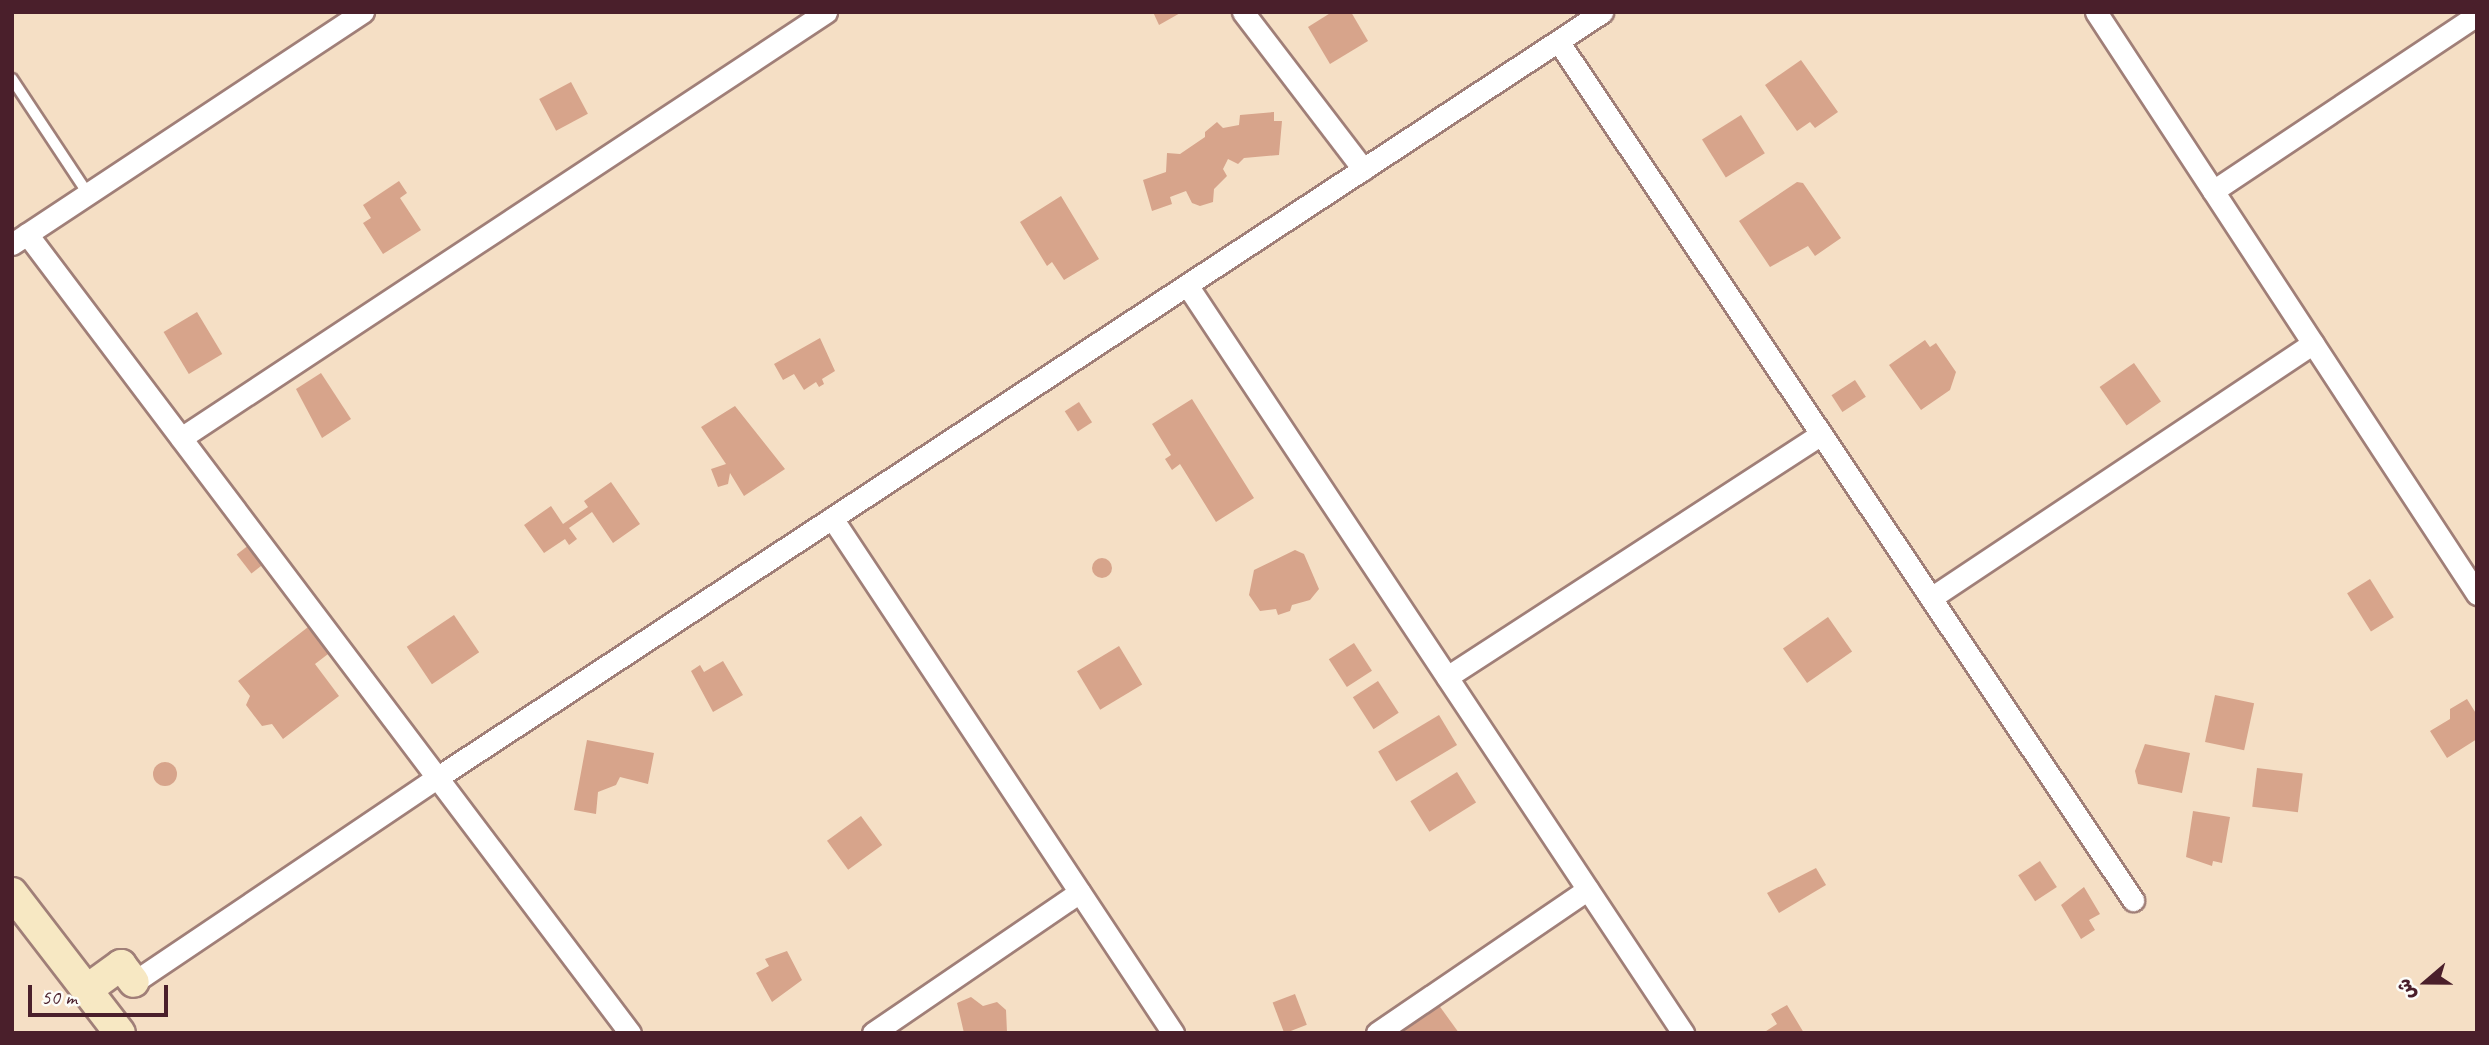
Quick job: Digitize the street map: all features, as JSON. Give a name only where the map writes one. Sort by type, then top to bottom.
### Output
[{"type":"main road","points":[[12,893],[120,1033]]},
{"type":"main road","points":[[88,989],[121,965],[134,982]]},
{"type":"street","points":[[363,12],[20,239],[181,438],[630,1033]]},
{"type":"street","points":[[181,438],[826,12]]},
{"type":"street","points":[[1243,12],[1363,169]]},
{"type":"street","points":[[134,982],[438,777],[1602,12]]},
{"type":"street","points":[[2096,12],[2477,594]]},
{"type":"street","points":[[2213,191],[2477,15]]},
{"type":"street","points":[[1558,41],[2133,900]]},
{"type":"street","points":[[1187,285],[1683,1033]]},
{"type":"street","points":[[1931,598],[2313,343]]},
{"type":"street","points":[[1447,677],[1821,434]]},
{"type":"street","points":[[832,518],[1173,1033]]},
{"type":"street","points":[[1377,1033],[1588,889]]},
{"type":"street","points":[[873,1033],[1080,892]]},
{"type":"lane","points":[[12,79],[88,194]]},
{"type":"building","points":[[1153,12],[1182,12],[1159,25]]},
{"type":"building","points":[[1332,12],[1351,12],[1368,41],[1330,64],[1308,27]]},
{"type":"building","points":[[1801,60],[1838,112],[1815,128],[1810,122],[1797,131],[1765,85]]},
{"type":"building","points":[[571,82],[588,114],[556,131],[539,99]]},
{"type":"building","points":[[1274,112],[1274,121],[1282,121],[1279,155],[1244,158],[1238,164],[1228,159],[1223,169],[1227,176],[1214,189],[1213,202],[1200,206],[1192,203],[1186,191],[1170,197],[1172,204],[1152,211],[1143,180],[1166,172],[1167,153],[1180,154],[1205,137],[1205,132],[1217,122],[1223,128],[1239,125],[1240,115]]},
{"type":"building","points":[[1741,115],[1765,153],[1726,178],[1702,139]]},
{"type":"building","points":[[399,181],[407,193],[400,198],[421,230],[383,254],[363,223],[371,218],[363,205]]},
{"type":"building","points":[[1797,182],[1803,183],[1841,238],[1815,256],[1808,246],[1770,267],[1739,221]]},
{"type":"building","points":[[1061,196],[1099,259],[1064,280],[1052,262],[1047,266],[1020,222]]},
{"type":"building","points":[[197,312],[222,354],[189,374],[164,332]]},
{"type":"building","points":[[820,338],[835,371],[822,379],[824,384],[819,387],[816,382],[804,390],[794,374],[783,380],[774,364]]},
{"type":"building","points":[[1925,340],[1930,347],[1936,343],[1956,372],[1950,390],[1921,410],[1889,365]]},
{"type":"building","points":[[2134,363],[2161,402],[2127,426],[2100,387]]},
{"type":"building","points":[[321,373],[351,419],[322,438],[296,389]]},
{"type":"building","points":[[1855,380],[1866,397],[1842,412],[1832,395]]},
{"type":"building","points":[[1192,399],[1254,498],[1216,522],[1180,464],[1172,470],[1165,459],[1171,455],[1152,424]]},
{"type":"building","points":[[1079,402],[1092,422],[1078,431],[1065,411]]},
{"type":"building","points":[[735,406],[785,469],[744,496],[730,473],[728,484],[718,487],[711,469],[726,464],[701,427]]},
{"type":"building","points":[[611,482],[640,524],[613,543],[592,512],[569,528],[577,539],[569,545],[565,539],[544,553],[524,525],[551,506],[563,524],[588,507],[584,501]]},
{"type":"building","points":[[254,541],[269,560],[251,573],[237,555]]},
{"type":"building","points":[[1295,550],[1304,554],[1319,589],[1310,600],[1292,605],[1290,611],[1278,615],[1276,609],[1260,611],[1249,595],[1254,570]]},
{"type":"building","points":[[1102,558],[1109,561],[1112,568],[1109,575],[1102,578],[1095,575],[1092,568],[1095,561]]},
{"type":"building","points":[[2370,579],[2394,617],[2371,631],[2347,593]]},
{"type":"building","points":[[454,615],[479,652],[432,684],[407,647]]},
{"type":"building","points":[[1828,617],[1852,651],[1807,683],[1783,649]]},
{"type":"building","points":[[312,624],[332,651],[315,664],[339,696],[283,739],[272,724],[262,726],[246,705],[250,696],[238,681]]},
{"type":"building","points":[[1354,643],[1372,671],[1347,687],[1329,659]]},
{"type":"building","points":[[1119,646],[1142,685],[1100,710],[1077,671]]},
{"type":"building","points":[[723,661],[743,695],[713,712],[691,671],[700,665],[704,672]]},
{"type":"building","points":[[1378,681],[1399,713],[1374,729],[1353,697]]},
{"type":"building","points":[[2215,695],[2254,703],[2244,750],[2205,742]]},
{"type":"building","points":[[2467,699],[2477,715],[2477,739],[2447,758],[2430,731],[2450,719],[2450,709]]},
{"type":"building","points":[[1439,715],[1457,745],[1396,782],[1378,752]]},
{"type":"building","points":[[587,740],[654,753],[648,784],[620,777],[616,785],[598,792],[596,814],[574,810]]},
{"type":"building","points":[[2145,744],[2190,753],[2182,793],[2138,784],[2135,771]]},
{"type":"building","points":[[165,762],[173,766],[177,774],[173,782],[165,786],[157,782],[153,774],[157,766]]},
{"type":"building","points":[[2257,768],[2303,774],[2298,812],[2252,807]]},
{"type":"building","points":[[1457,772],[1476,803],[1429,832],[1410,801]]},
{"type":"building","points":[[2193,811],[2230,817],[2222,863],[2213,861],[2212,866],[2186,857]]},
{"type":"building","points":[[861,816],[882,845],[848,870],[827,841]]},
{"type":"building","points":[[2040,861],[2057,887],[2035,901],[2018,875]]},
{"type":"building","points":[[1816,868],[1826,885],[1779,913],[1767,893]]},
{"type":"building","points":[[2084,887],[2100,914],[2089,920],[2095,930],[2081,939],[2061,905]]},
{"type":"building","points":[[787,951],[802,980],[772,1002],[756,973],[769,966],[765,959]]},
{"type":"building","points":[[1295,994],[1307,1025],[1284,1033],[1273,1003]]},
{"type":"building","points":[[971,997],[983,1006],[997,1002],[1006,1010],[1007,1032],[964,1033],[957,1003]]},
{"type":"building","points":[[1438,1004],[1459,1033],[1396,1033]]},
{"type":"building","points":[[1787,1005],[1804,1033],[1763,1033],[1777,1024],[1771,1014]]}]
